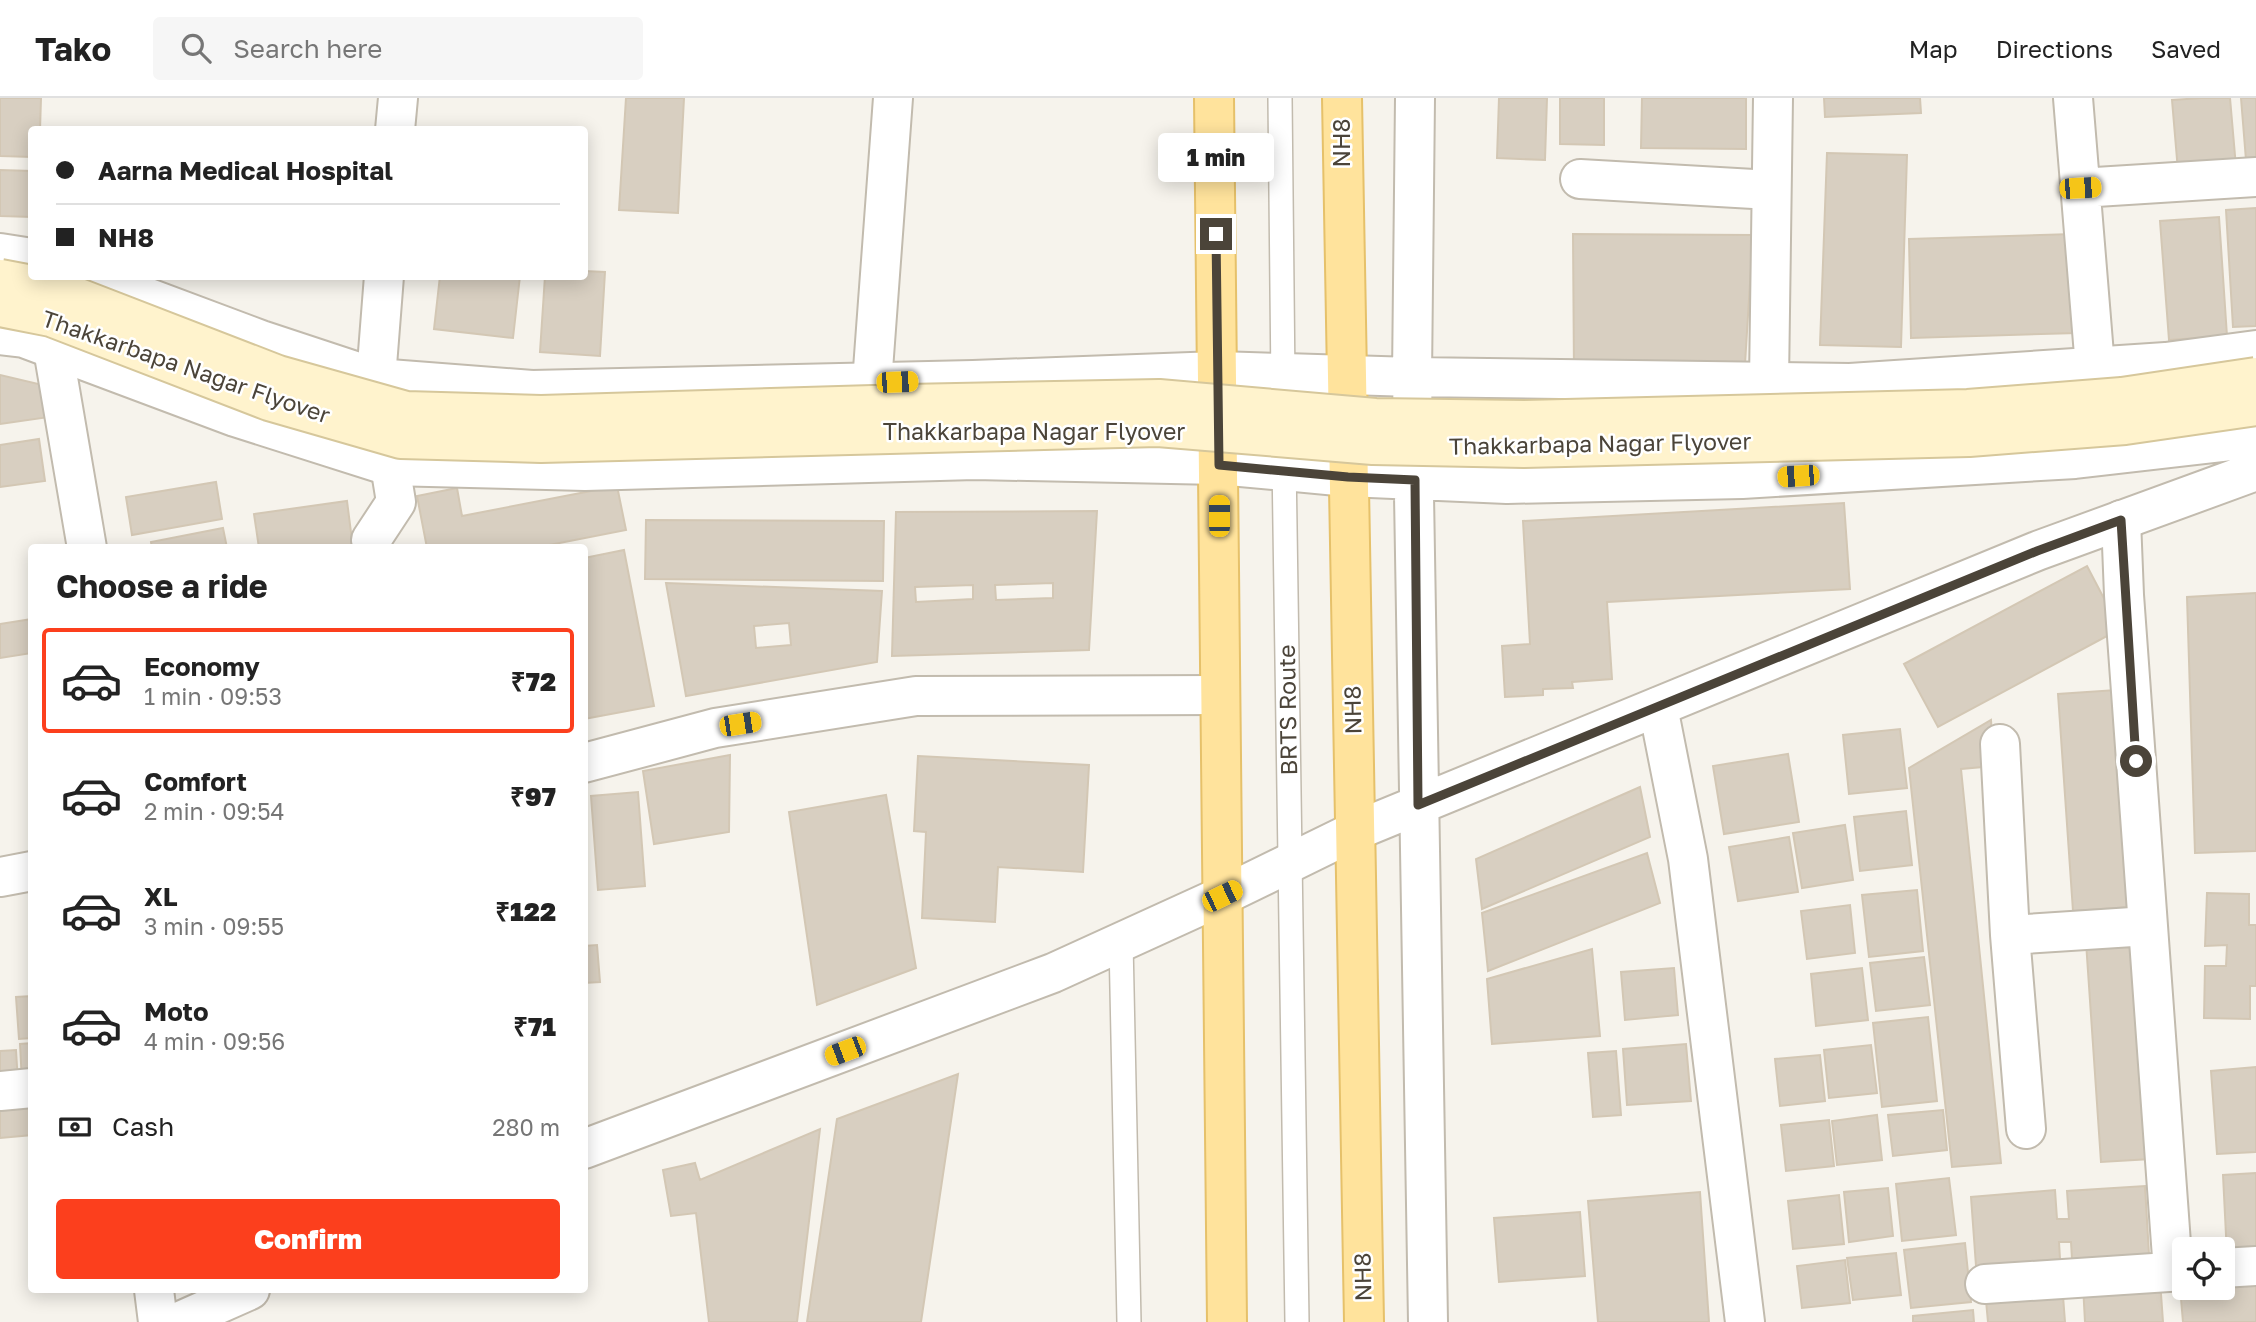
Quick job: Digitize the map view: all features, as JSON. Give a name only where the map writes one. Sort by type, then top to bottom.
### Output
[{"type":"main road","points":[[1214,98],[1227,1322]]},
{"type":"main road","name":"NH8","points":[[1342,98],[1364,1322]]},
{"type":"main road","name":"Thakkarbapa Nagar Flyover","points":[[0,279],[58,290],[278,374],[406,411],[541,415],[1159,399],[1374,418],[1524,420],[1968,409],[2122,397],[2256,377]]},
{"type":"main road","name":"Thakkarbapa Nagar Flyover","points":[[0,307],[51,317],[269,401],[401,439],[541,443],[1158,427],[1373,445],[1524,448],[1969,437],[2125,425],[2256,406]]},
{"type":"street","points":[[395,126],[398,98]]},
{"type":"street","points":[[872,383],[892,98]]},
{"type":"street","points":[[1415,98],[1412,377],[1428,1322]]},
{"type":"street","points":[[1769,382],[1773,98]]},
{"type":"street","points":[[2073,98],[2095,367]]},
{"type":"street","points":[[2080,188],[2256,177]]},
{"type":"street","points":[[1580,179],[1772,190]]},
{"type":"street","points":[[0,253],[28,256]]},
{"type":"street","points":[[101,280],[261,340],[376,378],[532,390],[872,383],[1218,371],[1346,376],[1850,383],[2166,362],[2256,350]]},
{"type":"street","points":[[372,544],[371,540],[396,502],[376,378],[384,280]]},
{"type":"street","points":[[0,335],[24,338],[235,417],[389,466],[585,471],[975,460],[1219,465],[1348,477],[1507,484],[1756,478],[2075,459],[2256,438]]},
{"type":"street","points":[[53,349],[86,544]]},
{"type":"street","points":[[588,1147],[1053,973],[1222,896],[1355,831],[2037,551],[2256,471]]},
{"type":"street","points":[[2121,520],[2148,926],[2176,1237]]},
{"type":"street","points":[[588,762],[715,728],[916,696],[1219,695]]},
{"type":"street","points":[[1658,707],[1688,859],[1745,1322]]},
{"type":"street","points":[[2000,744],[2010,935],[2026,1129]]},
{"type":"street","points":[[0,877],[28,872]]},
{"type":"street","points":[[2010,935],[2148,926]]},
{"type":"street","points":[[0,1091],[28,1088]]},
{"type":"street","points":[[2235,1267],[2256,1266]]},
{"type":"street","points":[[1985,1284],[2172,1271]]},
{"type":"street","points":[[154,1293],[158,1322]]},
{"type":"street","points":[[178,1322],[243,1293]]},
{"type":"lane","name":"BRTS Route","points":[[1280,98],[1297,1322]]},
{"type":"lane","points":[[1121,942],[1129,1322]]},
{"type":"building","points":[[0,98],[41,98],[40,126],[28,126],[28,157],[0,156]]},
{"type":"building","points":[[626,98],[684,98],[678,213],[619,210]]},
{"type":"building","points":[[1499,98],[1547,98],[1545,160],[1497,158]]},
{"type":"building","points":[[1560,98],[1604,98],[1604,145],[1560,144]]},
{"type":"building","points":[[1642,98],[1746,98],[1746,149],[1641,148]]},
{"type":"building","points":[[1824,98],[1920,98],[1921,113],[1825,117]]},
{"type":"building","points":[[2230,98],[2236,167],[2178,171],[2172,100]]},
{"type":"building","points":[[2241,98],[2256,98],[2256,159],[2246,160]]},
{"type":"building","points":[[1827,153],[1907,155],[1901,347],[1820,345]]},
{"type":"building","points":[[0,170],[28,171],[28,217],[0,216]]},
{"type":"building","points":[[2256,208],[2256,326],[2233,327],[2226,210]]},
{"type":"building","points":[[2219,217],[2227,336],[2169,340],[2160,221]]},
{"type":"building","points":[[1573,234],[1753,235],[1745,364],[1574,373]]},
{"type":"building","points":[[2073,234],[2077,333],[1911,338],[1909,239]]},
{"type":"building","points":[[588,271],[605,272],[600,356],[540,352],[545,280],[588,280]]},
{"type":"building","points":[[440,280],[520,280],[513,338],[434,329]]},
{"type":"building","points":[[0,375],[47,386],[56,416],[0,424]]},
{"type":"building","points":[[39,439],[45,481],[0,487],[0,445]]},
{"type":"building","points":[[216,482],[222,519],[132,535],[126,497]]},
{"type":"building","points":[[617,486],[626,530],[554,544],[426,544],[417,496],[457,488],[462,516]]},
{"type":"building","points":[[347,501],[352,544],[258,544],[254,514]]},
{"type":"building","points":[[1844,503],[1850,589],[1607,602],[1612,679],[1572,682],[1573,688],[1543,689],[1543,695],[1505,697],[1502,646],[1530,644],[1523,521]]},
{"type":"building","points":[[1097,511],[1089,650],[892,656],[896,512]],"holes":[[[1053,583],[1053,598],[996,600],[995,585]],[[973,585],[973,599],[916,602],[915,587]]]},
{"type":"building","points":[[646,520],[884,521],[883,581],[645,579]]},
{"type":"building","points":[[223,528],[226,544],[151,544]]},
{"type":"building","points":[[624,550],[654,706],[588,718],[588,557]]},
{"type":"building","points":[[2087,566],[2120,629],[1938,727],[1904,664]]},
{"type":"building","points":[[666,583],[882,591],[877,662],[686,696]],"holes":[[[789,623],[791,645],[756,648],[754,626]]]},
{"type":"building","points":[[2256,593],[2256,851],[2195,853],[2187,597]]},
{"type":"building","points":[[28,620],[28,654],[0,658],[0,624]]},
{"type":"building","points":[[2116,690],[2131,907],[2073,911],[2058,694]]},
{"type":"building","points":[[1991,720],[1994,766],[1961,769],[2001,1163],[1952,1167],[1909,768]]},
{"type":"building","points":[[1900,729],[1907,788],[1849,794],[1843,735]]},
{"type":"building","points":[[1788,754],[1799,822],[1724,834],[1713,766]]},
{"type":"building","points":[[730,755],[729,832],[654,844],[643,771]]},
{"type":"building","points":[[918,756],[1089,765],[1083,872],[998,867],[995,922],[922,918],[926,832],[914,831]]},
{"type":"building","points":[[1640,787],[1650,837],[1482,909],[1476,859]]},
{"type":"building","points":[[638,792],[645,886],[598,890],[591,796]]},
{"type":"building","points":[[886,795],[916,968],[817,1005],[789,812]]},
{"type":"building","points":[[1906,811],[1912,865],[1860,871],[1854,817]]},
{"type":"building","points":[[1845,825],[1853,880],[1802,888],[1793,833]]},
{"type":"building","points":[[1789,837],[1798,892],[1738,901],[1729,847]]},
{"type":"building","points":[[1647,853],[1660,903],[1488,971],[1482,913]]},
{"type":"building","points":[[1917,890],[1923,951],[1869,957],[1862,895]]},
{"type":"building","points":[[2207,893],[2249,894],[2249,925],[2256,925],[2256,986],[2250,986],[2250,1019],[2204,1018],[2205,966],[2226,966],[2227,945],[2205,946]]},
{"type":"building","points":[[1850,905],[1855,953],[1807,959],[1801,911]]},
{"type":"building","points":[[2136,938],[2151,1159],[2101,1162],[2086,942]]},
{"type":"building","points":[[597,945],[600,982],[588,983],[588,946]]},
{"type":"building","points":[[1592,949],[1600,1036],[1492,1044],[1487,979]]},
{"type":"building","points":[[1924,957],[1930,1005],[1876,1011],[1870,963]]},
{"type":"building","points":[[1674,968],[1678,1015],[1625,1020],[1621,972]]},
{"type":"building","points":[[1862,968],[1868,1020],[1816,1026],[1811,974]]},
{"type":"building","points":[[28,996],[28,1038],[19,1039],[16,997]]},
{"type":"building","points":[[1928,1017],[1937,1101],[1882,1107],[1873,1023]]},
{"type":"building","points":[[28,1043],[28,1081],[22,1082],[20,1044]]},
{"type":"building","points":[[1686,1044],[1691,1101],[1627,1105],[1623,1049]]},
{"type":"building","points":[[1871,1045],[1877,1093],[1829,1098],[1824,1050]]},
{"type":"building","points":[[16,1050],[18,1083],[0,1085],[0,1051]]},
{"type":"building","points":[[1616,1051],[1621,1115],[1593,1117],[1588,1053]]},
{"type":"building","points":[[1820,1055],[1825,1101],[1780,1106],[1775,1059]]},
{"type":"building","points":[[2256,1067],[2256,1152],[2217,1154],[2211,1071]]},
{"type":"building","points":[[958,1074],[921,1322],[807,1322],[837,1119]]},
{"type":"building","points":[[28,1092],[28,1135],[0,1138],[0,1095]]},
{"type":"building","points":[[1943,1110],[1947,1150],[1893,1156],[1888,1115]]},
{"type":"building","points":[[1877,1115],[1882,1160],[1837,1165],[1832,1121]]},
{"type":"building","points":[[1829,1120],[1834,1166],[1786,1171],[1781,1125]]},
{"type":"building","points":[[820,1129],[797,1322],[709,1322],[696,1213],[671,1216],[663,1170],[695,1163],[700,1180]]},
{"type":"building","points":[[2256,1173],[2256,1254],[2235,1255],[2235,1237],[2226,1237],[2223,1175]]},
{"type":"building","points":[[1949,1178],[1956,1235],[1902,1241],[1896,1184]]},
{"type":"building","points":[[2145,1186],[2149,1254],[2072,1259],[2071,1242],[2059,1242],[2060,1259],[1976,1266],[1971,1197],[2055,1190],[2057,1219],[2069,1219],[2067,1191]]},
{"type":"building","points":[[1888,1188],[1893,1236],[1849,1242],[1844,1192]]},
{"type":"building","points":[[1700,1192],[1709,1322],[1598,1322],[1588,1201]]},
{"type":"building","points":[[1839,1195],[1844,1244],[1793,1249],[1788,1201]]},
{"type":"building","points":[[1580,1212],[1585,1276],[1499,1282],[1494,1218]]},
{"type":"building","points":[[1965,1243],[1971,1302],[1911,1308],[1904,1250]]},
{"type":"building","points":[[1896,1253],[1901,1295],[1853,1300],[1847,1258]]},
{"type":"building","points":[[1845,1260],[1850,1303],[1802,1308],[1797,1266]]},
{"type":"building","points":[[2256,1269],[2256,1322],[2183,1322],[2181,1300],[2235,1300],[2235,1271]]},
{"type":"building","points":[[2160,1280],[2163,1322],[2085,1322],[2083,1285]]},
{"type":"building","points":[[2062,1283],[2065,1322],[1988,1322],[1985,1290]]},
{"type":"building","points":[[1973,1310],[1974,1322],[1913,1322],[1913,1316]]},
{"type":"route","points":[[1216,234],[1219,465],[1348,477],[1415,480],[1418,805],[2037,551],[2121,520],[2136,761]]}]
